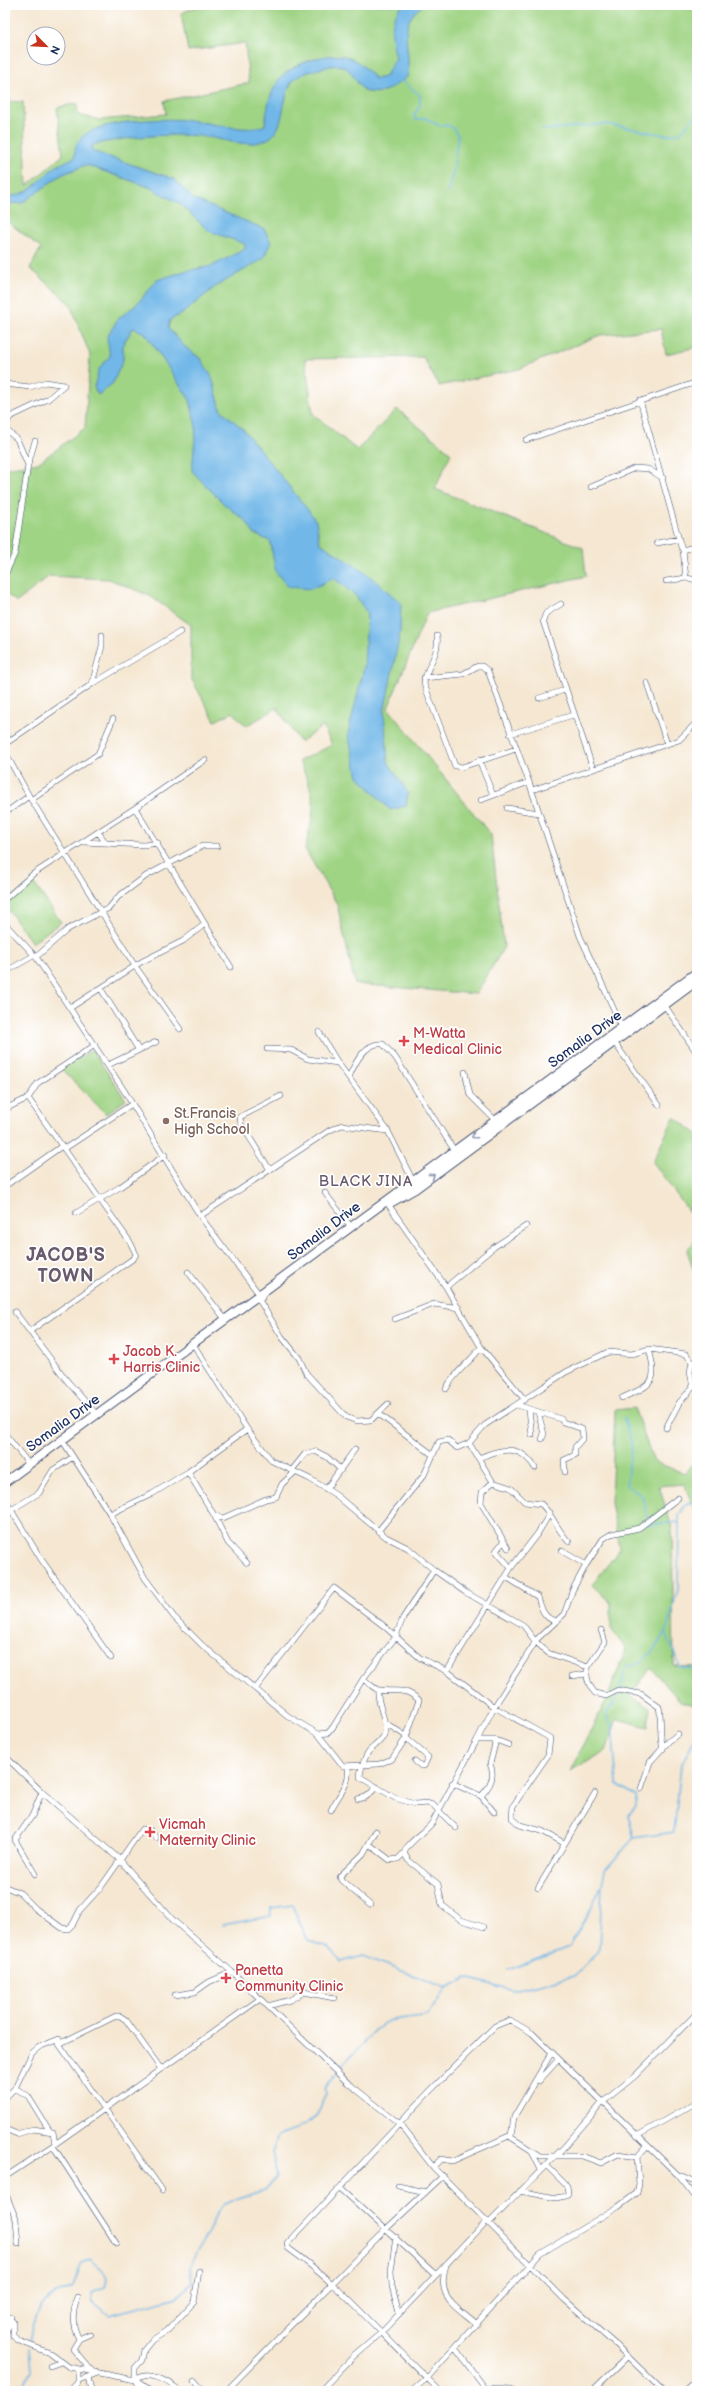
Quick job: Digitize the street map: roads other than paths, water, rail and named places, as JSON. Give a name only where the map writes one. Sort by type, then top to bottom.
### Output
[{"type":"main road","name":"Somalia Drive","points":[[5,1487],[388,1204],[415,1189],[614,1042],[697,972]]},
{"type":"main road","name":"Somalia Drive","points":[[5,1482],[29,1464],[64,1442],[97,1415],[225,1319],[260,1298],[351,1227],[622,1027],[697,981]]},
{"type":"street","points":[[5,384],[30,387],[46,382],[64,385],[48,399],[10,417],[5,428],[17,439],[28,465]]},
{"type":"street","points":[[526,440],[640,400],[697,382]]},
{"type":"street","points":[[640,400],[683,550],[686,578]]},
{"type":"street","points":[[5,575],[14,554],[28,465],[35,441]]},
{"type":"street","points":[[591,487],[635,468],[642,467],[663,478]]},
{"type":"street","points":[[657,543],[679,539]]},
{"type":"street","points":[[683,550],[697,546]]},
{"type":"street","points":[[666,581],[686,578],[697,580]]},
{"type":"street","points":[[561,604],[546,613],[543,621],[573,715],[593,768]]},
{"type":"street","points":[[5,744],[92,684],[180,632]]},
{"type":"street","points":[[92,684],[102,646],[102,635]]},
{"type":"street","points":[[437,636],[438,643],[435,658],[424,678],[424,684],[455,766],[462,767],[479,760],[516,749]]},
{"type":"street","points":[[424,678],[463,674],[478,666],[485,668],[532,790],[580,936],[622,1027]]},
{"type":"street","points":[[648,683],[666,744]]},
{"type":"street","points":[[539,698],[565,690]]},
{"type":"street","points":[[510,734],[573,715]]},
{"type":"street","points":[[5,812],[30,798],[98,754],[113,719]]},
{"type":"street","points":[[532,790],[682,738],[697,722]]},
{"type":"street","points":[[5,752],[30,798],[66,853],[135,966],[180,1029]]},
{"type":"street","points":[[5,899],[33,874],[84,842],[206,760]]},
{"type":"street","points":[[479,760],[493,794]]},
{"type":"street","points":[[481,800],[493,794],[529,782]]},
{"type":"street","points":[[135,808],[158,843],[231,967]]},
{"type":"street","points":[[507,808],[539,813]]},
{"type":"street","points":[[98,832],[106,843]]},
{"type":"street","points":[[84,842],[144,845],[158,843]]},
{"type":"street","points":[[5,972],[34,956],[68,930],[102,913],[118,897],[146,876],[202,846],[217,846]]},
{"type":"street","points":[[5,924],[34,956],[95,1045],[165,1155],[200,1216],[260,1298],[282,1337],[299,1358],[306,1373],[346,1418],[362,1421],[371,1420],[388,1404]]},
{"type":"street","points":[[70,1008],[135,966],[173,946],[205,924]]},
{"type":"street","points":[[101,989],[138,1049]]},
{"type":"street","points":[[662,1002],[697,1053]]},
{"type":"street","points":[[319,1032],[338,1063],[388,1131],[413,1181]]},
{"type":"street","points":[[108,1065],[138,1049],[156,1042]]},
{"type":"street","points":[[614,1042],[660,1105]]},
{"type":"street","points":[[349,1077],[365,1051],[374,1044],[383,1044],[395,1057],[454,1150]]},
{"type":"street","points":[[5,1109],[28,1098],[38,1083],[95,1045]]},
{"type":"street","points":[[267,1049],[290,1050],[308,1060],[338,1063]]},
{"type":"street","points":[[465,1072],[470,1095],[496,1121]]},
{"type":"street","points":[[270,1170],[241,1124],[240,1117],[281,1096]]},
{"type":"street","points":[[28,1098],[100,1198],[135,1250],[134,1258],[30,1331]]},
{"type":"street","points":[[5,1186],[132,1104]]},
{"type":"street","points":[[200,1216],[330,1130],[342,1125],[388,1131]]},
{"type":"street","points":[[76,1213],[165,1155]]},
{"type":"street","points":[[325,1193],[351,1227]]},
{"type":"street","points":[[388,1204],[446,1287],[481,1346],[524,1400]]},
{"type":"street","points":[[446,1287],[494,1247],[526,1226]]},
{"type":"street","points":[[188,1272],[225,1319]]},
{"type":"street","points":[[395,1319],[434,1304],[459,1308]]},
{"type":"street","points":[[15,1312],[68,1382],[97,1415]]},
{"type":"street","points":[[446,1388],[453,1377],[470,1362],[481,1346]]},
{"type":"street","points":[[195,1347],[247,1429],[272,1461],[294,1471],[326,1489],[386,1537],[415,1552],[434,1570],[488,1605],[523,1625],[535,1641],[548,1652],[588,1667]]},
{"type":"street","points":[[622,1398],[645,1387],[653,1380],[654,1374],[649,1349]]},
{"type":"street","points":[[379,1530],[424,1475],[439,1442],[443,1439],[457,1448],[469,1443],[485,1425],[566,1372],[608,1352],[632,1354],[649,1349],[681,1352],[686,1354],[692,1362],[690,1372],[691,1391],[679,1403],[666,1428]]},
{"type":"street","points":[[517,1405],[561,1419],[563,1422],[582,1429],[583,1438],[575,1447],[575,1455],[564,1460],[566,1472]]},
{"type":"street","points":[[529,1410],[532,1435]]},
{"type":"street","points":[[538,1412],[544,1434],[542,1439]]},
{"type":"street","points":[[379,1414],[433,1455]]},
{"type":"street","points":[[110,1514],[152,1494],[188,1472],[247,1429]]},
{"type":"street","points":[[5,1434],[29,1464]]},
{"type":"street","points":[[64,1442],[110,1514],[145,1578],[174,1617],[202,1644],[288,1716],[318,1734],[333,1752],[339,1763],[348,1767],[364,1764],[379,1764],[392,1759],[406,1737],[419,1700],[414,1695],[400,1690],[378,1690],[363,1679]]},
{"type":"street","points":[[469,1443],[494,1482],[511,1488],[525,1502],[541,1504],[550,1513],[554,1524],[569,1542]]},
{"type":"street","points":[[326,1489],[355,1449]]},
{"type":"street","points":[[479,1458],[506,1449],[515,1449],[521,1452],[534,1468]]},
{"type":"street","points":[[214,1515],[228,1518],[266,1499],[276,1497],[282,1484],[294,1471],[305,1454],[316,1451],[327,1457],[341,1470]]},
{"type":"street","points":[[11,1510],[39,1493],[53,1470],[73,1457]]},
{"type":"street","points":[[188,1472],[214,1515],[228,1543],[247,1564]]},
{"type":"street","points":[[494,1482],[482,1492],[481,1503],[503,1542],[508,1548]]},
{"type":"street","points":[[369,1844],[390,1860],[398,1859],[410,1843],[428,1829],[494,1707],[526,1659],[535,1641],[566,1611],[573,1589],[596,1548],[608,1536],[634,1530],[643,1525],[678,1498]]},
{"type":"street","points":[[5,1500],[41,1559],[111,1658]]},
{"type":"street","points":[[447,1671],[511,1568],[538,1533],[550,1513]]},
{"type":"street","points":[[503,1542],[496,1551],[511,1568]]},
{"type":"street","points":[[562,1551],[586,1565]]},
{"type":"street","points":[[318,1734],[328,1733],[363,1679],[395,1638],[403,1618],[434,1570]]},
{"type":"street","points":[[506,1577],[538,1597],[542,1611],[548,1619],[556,1621]]},
{"type":"street","points":[[256,1688],[334,1588],[384,1626],[395,1638],[420,1658],[447,1671],[494,1707],[550,1738],[548,1756],[513,1806],[512,1818],[520,1825],[542,1832],[564,1843]]},
{"type":"street","points":[[601,1630],[605,1642],[588,1667],[586,1674],[595,1693],[606,1696],[618,1690],[641,1694],[658,1707],[661,1725],[660,1739],[663,1749]]},
{"type":"street","points":[[572,1676],[586,1674]]},
{"type":"street","points":[[378,1690],[378,1701],[383,1710],[384,1736],[370,1751],[360,1777],[395,1798],[415,1804],[427,1803],[433,1805],[438,1811],[447,1817],[456,1828]]},
{"type":"street","points":[[384,1722],[406,1737],[428,1757],[424,1766],[421,1766],[415,1760]]},
{"type":"street","points":[[641,1789],[647,1768],[669,1741],[678,1734]]},
{"type":"street","points":[[477,1740],[496,1740],[509,1745]]},
{"type":"street","points":[[481,1796],[491,1781],[493,1770],[490,1764],[496,1740]]},
{"type":"street","points":[[5,1756],[42,1792],[119,1859],[173,1920],[232,1972],[348,2083],[400,2124],[433,2167],[564,2299],[628,2356],[663,2391]]},
{"type":"street","points":[[331,1810],[350,1776],[348,1767]]},
{"type":"street","points":[[452,1784],[481,1796],[494,1812]]},
{"type":"street","points":[[358,1799],[366,1797],[376,1787]]},
{"type":"street","points":[[35,1874],[15,1840],[32,1816],[42,1792]]},
{"type":"street","points":[[538,1888],[564,1843],[596,1793]]},
{"type":"street","points":[[6,1887],[20,1893],[36,1909],[62,1928],[68,1929],[73,1924],[80,1910],[101,1887],[119,1859],[142,1829],[150,1830],[156,1838]]},
{"type":"street","points":[[370,1905],[340,1878],[342,1872],[363,1854],[376,1831]]},
{"type":"street","points":[[404,1853],[408,1860],[438,1884],[442,1905],[461,1920],[484,1927]]},
{"type":"street","points":[[175,1995],[195,1992],[209,1982],[232,1972]]},
{"type":"street","points":[[268,2006],[290,2000],[304,1992],[334,1998]]},
{"type":"street","points":[[5,2177],[54,2145],[260,1999]]},
{"type":"street","points":[[320,2391],[354,2356],[399,2314],[446,2264],[556,2155],[603,2102],[635,2076],[697,2013]]},
{"type":"street","points":[[59,2044],[112,2018],[120,2016],[126,2020],[161,2069]]},
{"type":"street","points":[[440,2391],[332,2284],[288,2248],[287,2244],[430,2091],[501,2023],[510,2020],[519,2024],[552,2052],[558,2060],[678,2175],[697,2199]]},
{"type":"street","points":[[5,2098],[15,2088],[25,2065],[35,2049],[59,2039],[59,2044],[106,2108],[162,2190]]},
{"type":"street","points":[[511,2136],[514,2117],[534,2086],[552,2052]]},
{"type":"street","points":[[534,2086],[550,2071],[558,2060]]},
{"type":"street","points":[[15,2088],[28,2096],[49,2130],[53,2132],[54,2145],[116,2243]]},
{"type":"street","points":[[637,2136],[697,2102]]},
{"type":"street","points":[[5,2129],[19,2134],[33,2129],[49,2130]]},
{"type":"street","points":[[511,2136],[542,2156],[556,2155],[584,2157],[601,2163],[618,2154],[638,2157]]},
{"type":"street","points":[[433,2167],[441,2159],[452,2161],[480,2147],[492,2145],[511,2136]]},
{"type":"street","points":[[412,2391],[456,2348],[530,2265],[546,2250],[618,2207],[637,2193],[639,2184],[638,2157],[647,2146]]},
{"type":"street","points":[[531,2150],[541,2170]]},
{"type":"street","points":[[520,2191],[556,2198],[566,2196],[568,2193],[567,2186],[546,2165]]},
{"type":"street","points":[[678,2175],[697,2182]]},
{"type":"street","points":[[229,2390],[385,2230],[443,2176]]},
{"type":"street","points":[[398,2186],[426,2192]]},
{"type":"street","points":[[340,2188],[385,2230],[396,2237],[436,2275]]},
{"type":"street","points":[[5,2192],[16,2219],[18,2244]]},
{"type":"street","points":[[396,2237],[391,2271],[392,2286],[399,2314]]},
{"type":"street","points":[[446,2264],[442,2285],[446,2296],[477,2324]]},
{"type":"street","points":[[135,2391],[138,2386],[135,2380],[136,2368],[142,2360],[144,2350],[152,2340],[167,2331],[194,2302],[199,2271]]},
{"type":"street","points":[[78,2297],[74,2306],[73,2328],[79,2339]]},
{"type":"street","points":[[5,2313],[11,2317]]},
{"type":"street","points":[[11,2317],[13,2336],[26,2344],[50,2353],[61,2362],[78,2370],[91,2370],[135,2380],[150,2391]]},
{"type":"street","points":[[5,2336],[11,2317]]},
{"type":"street","points":[[90,2334],[79,2339],[73,2349],[91,2370]]},
{"type":"street","points":[[456,2348],[483,2387],[497,2390],[507,2388],[514,2391]]},
{"type":"street","points":[[592,2391],[617,2370],[628,2356]]},
{"type":"street","points":[[50,2366],[61,2362]]},
{"type":"street","points":[[78,2370],[79,2380]]},
{"type":"street","points":[[70,2391],[79,2380],[99,2372]]},
{"type":"street","points":[[135,2380],[139,2377],[156,2376],[181,2391]]},
{"type":"street","points":[[88,2377],[91,2391]]},
{"type":"street","points":[[684,2391],[697,2378]]},
{"type":"street","points":[[195,2381],[200,2390]]},
{"type":"water","points":[[402,5],[423,5],[414,13],[409,21],[407,29],[407,77],[387,90],[382,92],[364,91],[351,73],[343,66],[329,66],[297,77],[292,82],[288,89],[280,124],[271,137],[263,141],[255,143],[240,143],[201,136],[160,135],[92,145],[92,151],[174,179],[193,199],[264,229],[271,242],[263,259],[215,287],[183,313],[170,320],[168,328],[184,346],[201,359],[212,377],[221,410],[243,429],[316,521],[320,543],[366,573],[401,603],[400,633],[384,713],[388,762],[408,793],[406,806],[390,810],[358,776],[348,734],[364,668],[367,613],[356,596],[334,578],[311,589],[288,587],[276,572],[270,541],[254,534],[246,521],[225,505],[192,471],[196,427],[190,400],[145,333],[133,328],[123,344],[123,360],[113,383],[98,395],[94,387],[99,369],[110,356],[107,337],[118,319],[137,304],[157,280],[185,271],[212,266],[245,249],[245,244],[209,231],[180,204],[149,187],[86,165],[61,175],[22,203],[5,204],[5,197],[25,192],[53,169],[75,157],[76,147],[79,140],[89,132],[101,127],[163,119],[196,121],[238,128],[265,125],[270,97],[278,81],[292,69],[312,60],[334,55],[344,56],[359,63],[375,79],[385,77],[396,58],[392,30],[394,18]]},
{"type":"waterway","points":[[402,81],[420,95],[420,106],[414,115],[416,120],[425,118],[440,126],[445,125],[452,127],[458,135],[454,169],[447,193]]},
{"type":"waterway","points":[[542,130],[606,124],[665,135],[679,134],[697,115]]},
{"type":"waterway","points":[[624,1418],[632,1445],[626,1485],[642,1496],[648,1519]]},
{"type":"waterway","points":[[697,1503],[687,1503],[679,1515],[678,1589],[666,1632],[680,1667],[697,1670]]},
{"type":"waterway","points":[[648,1523],[649,1525],[679,1522]]},
{"type":"waterway","points":[[634,1838],[628,1815],[636,1807],[636,1796],[617,1784],[612,1725],[605,1715],[619,1696],[626,1667],[639,1663],[644,1659],[654,1649],[666,1632]]},
{"type":"waterway","points":[[223,1925],[271,1916],[271,1908],[292,1905],[308,1941],[328,1947],[341,1962],[363,1956],[446,1988],[467,1978],[513,1990],[574,1976],[599,1951],[602,1884],[605,1870],[634,1838],[674,1832],[681,1765],[697,1734]]},
{"type":"waterway","points":[[508,1970],[569,1947],[591,1909],[601,1886]]},
{"type":"waterway","points":[[338,2071],[358,2048],[386,2021],[428,2015],[446,1988]]},
{"type":"waterway","points":[[30,2343],[34,2322],[41,2307],[53,2295],[73,2287],[82,2263],[90,2259],[102,2269],[107,2278],[105,2287],[92,2293],[92,2302],[109,2315],[178,2297],[192,2283],[190,2266],[219,2211],[225,2204],[235,2199],[265,2190],[277,2176],[272,2152],[278,2136],[305,2125],[314,2118],[319,2111],[326,2094],[325,2088],[336,2074]]},
{"type":"waterway","points":[[19,2391],[32,2371],[30,2347]]},
{"type":"place","name":"M-Watta Medical Clinic","points":[[404,1041]]},
{"type":"place","name":"St.Francis High School","points":[[166,1121]]},
{"type":"place","name":"Jacob K. Harris Clinic","points":[[114,1359]]},
{"type":"place","name":"Vicmah Maternity Clinic","points":[[150,1832]]},
{"type":"place","name":"Panetta Community Clinic","points":[[226,1978]]},
{"type":"district","name":"BLACK JINA","points":[[366,1181]]},
{"type":"district","name":"JACOB'S TOWN","points":[[66,1265]]}]
